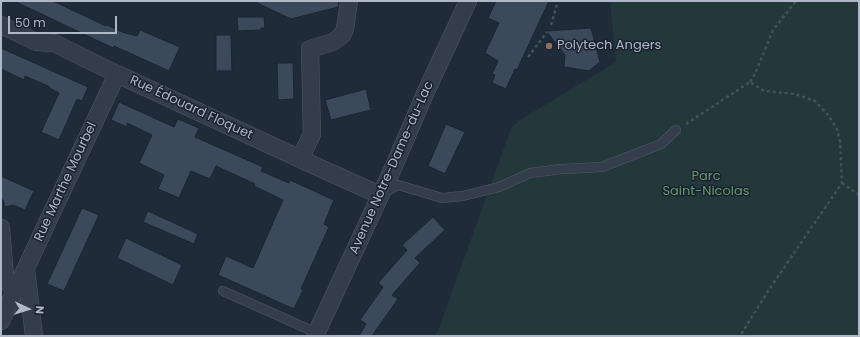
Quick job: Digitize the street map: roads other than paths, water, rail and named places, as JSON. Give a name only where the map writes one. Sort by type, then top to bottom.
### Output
[{"type":"street","points":[[300,159],[312,134],[310,49],[333,42],[342,35],[345,29],[349,1]]},
{"type":"street","name":"Avenue Notre-Dame-du-Lac","points":[[316,335],[468,1]]},
{"type":"street","name":"Rue Édouard Floquet","points":[[1,25],[36,42],[54,44],[380,195]]},
{"type":"street","name":"Rue Marthe Mourbel","points":[[1,321],[117,74]]},
{"type":"street","points":[[1,228],[5,276],[10,285],[16,289]]},
{"type":"street","points":[[26,268],[34,336]]},
{"type":"lane","points":[[380,195],[398,185],[442,198],[463,196],[499,188],[530,173],[562,169],[602,167],[661,144],[676,130]]},
{"type":"lane","points":[[223,291],[316,335]]},
{"type":"place","name":"Polytech Angers","points":[[549,46]]},
{"type":"park label","name":"Parc Saint-Nicolas","points":[[706,184]]}]
